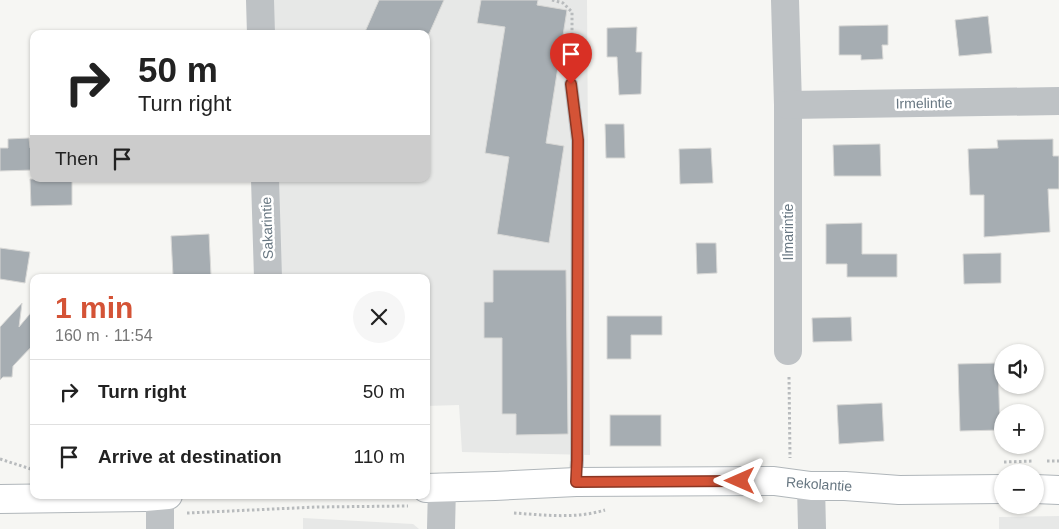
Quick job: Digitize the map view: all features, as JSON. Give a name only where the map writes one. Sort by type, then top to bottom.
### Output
[{"type":"main road","name":"Rekolantie","points":[[434,487],[576,482],[774,481],[811,486],[845,486],[899,490],[994,489]]},
{"type":"main road","points":[[1044,489],[1059,490]]},
{"type":"main road","points":[[0,499],[30,498]]},
{"type":"street","points":[[260,0],[261,30]]},
{"type":"street","name":"Ilmarintie","points":[[785,0],[788,105],[788,351]]},
{"type":"street","name":"Irmelintie","points":[[788,105],[1059,101]]},
{"type":"street","name":"Sakarintie","points":[[265,182],[268,274]]},
{"type":"street","points":[[811,486],[812,529]]},
{"type":"street","points":[[434,487],[441,518],[441,529]]},
{"type":"street","points":[[160,499],[160,529]]},
{"type":"lane","points":[[571,84],[578,140],[576,482]]},
{"type":"path","points":[[552,0],[563,3],[572,12],[571,84]]},
{"type":"path","points":[[788,351],[790,464]]},
{"type":"path","points":[[0,459],[30,469]]},
{"type":"shaded area","points":[[269,0],[587,0],[590,455],[462,452],[459,405],[430,406],[430,274],[279,274],[276,182],[430,182],[430,30],[270,30]]},
{"type":"shaded area","points":[[1059,516],[1059,529],[999,529],[999,517]]},
{"type":"shaded area","points":[[303,518],[413,524],[419,529],[303,529]]},
{"type":"building","points":[[379,0],[444,0],[430,32],[430,30],[366,30]]},
{"type":"building","points":[[481,0],[538,0],[537,5],[567,10],[546,143],[564,146],[549,243],[497,234],[509,157],[485,153],[505,27],[477,23]]},
{"type":"building","points":[[988,16],[992,53],[959,56],[955,20]]},
{"type":"building","points":[[888,25],[888,45],[882,45],[883,59],[861,60],[861,55],[839,55],[839,26]]},
{"type":"building","points":[[637,27],[636,52],[642,52],[641,94],[619,95],[617,57],[607,57],[607,28]]},
{"type":"building","points":[[605,124],[624,124],[625,158],[606,158]]},
{"type":"building","points":[[29,138],[30,170],[0,171],[0,148],[8,148],[8,139]]},
{"type":"building","points":[[1053,139],[1053,156],[1059,156],[1059,189],[1048,189],[1050,232],[984,237],[984,195],[970,195],[968,149],[998,148],[997,140]]},
{"type":"building","points":[[880,144],[881,176],[834,176],[833,145]]},
{"type":"building","points":[[711,148],[713,183],[680,184],[679,149]]},
{"type":"building","points":[[30,182],[72,182],[72,205],[31,206]]},
{"type":"building","points":[[862,223],[862,254],[897,254],[897,277],[847,277],[847,264],[826,264],[826,224]]},
{"type":"building","points":[[209,234],[211,274],[173,274],[171,236]]},
{"type":"building","points":[[696,243],[716,243],[717,273],[697,274]]},
{"type":"building","points":[[0,248],[30,252],[25,283],[0,279]]},
{"type":"building","points":[[1001,253],[1001,283],[964,284],[963,254]]},
{"type":"building","points":[[493,270],[566,270],[568,434],[516,435],[516,414],[502,414],[502,338],[484,338],[484,302],[493,302]]},
{"type":"building","points":[[22,303],[19,327],[30,314],[30,348],[13,366],[12,377],[3,377],[0,380],[0,327]]},
{"type":"building","points":[[607,316],[662,316],[662,335],[631,335],[631,359],[607,359]]},
{"type":"building","points":[[851,317],[852,341],[813,342],[812,318]]},
{"type":"building","points":[[994,363],[994,394],[999,394],[999,404],[994,404],[994,430],[960,431],[958,364]]},
{"type":"building","points":[[882,403],[884,441],[839,444],[837,405]]},
{"type":"building","points":[[610,415],[661,415],[661,446],[610,446]]},
{"type":"route","points":[[571,84],[578,140],[576,482],[740,481]]}]
